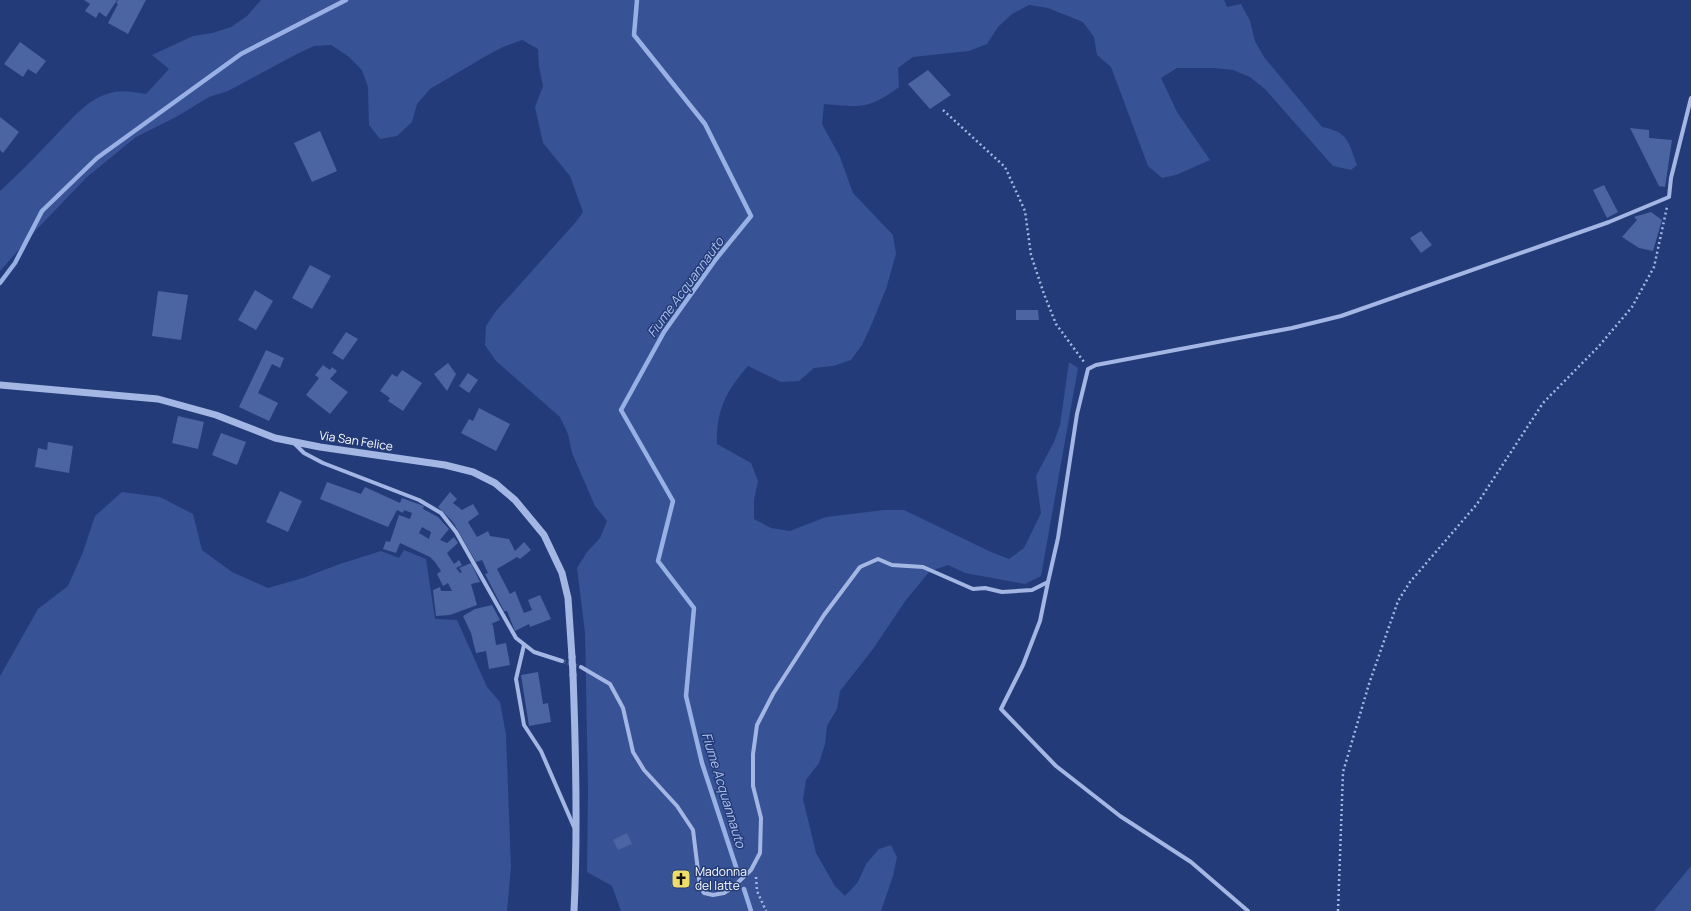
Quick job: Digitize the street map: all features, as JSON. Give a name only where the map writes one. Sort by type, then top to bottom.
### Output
[{"type":"street","points":[[1248,911],[1191,862],[1120,816],[1056,766],[1002,709],[1023,666],[1040,621],[1058,538],[1077,414],[1088,369],[1096,365],[1292,328],[1341,316],[1609,222],[1669,197],[1671,178],[1691,98]]},
{"type":"street","name":"Via San Felice","points":[[0,385],[158,399],[216,415],[274,438],[473,472],[495,483],[515,500],[544,535],[562,572],[568,598],[573,675],[576,830],[574,911]]},
{"type":"street","points":[[292,441],[304,453],[323,463],[419,500],[441,513],[460,538],[516,638],[534,652],[562,661]]},
{"type":"street","points":[[581,668],[610,684],[623,708],[633,752],[644,770],[677,806],[693,830],[700,887],[704,893],[713,895],[724,893],[733,887],[751,870],[760,853],[761,818],[753,786],[753,754],[757,725],[773,694],[816,628],[860,566],[878,560],[892,565],[923,566],[973,589],[985,588],[1002,592],[1032,590],[1048,582]]},
{"type":"street","points":[[524,645],[516,679],[524,725],[541,751],[576,830]]},
{"type":"path","points":[[944,110],[1005,167],[1025,211],[1031,255],[1051,312],[1056,324],[1088,369]]},
{"type":"path","points":[[1338,911],[1343,772],[1369,684],[1398,601],[1410,582],[1477,504],[1543,403],[1599,346],[1632,307],[1654,267],[1669,197]]},
{"type":"path","points":[[751,870],[756,876],[757,891],[766,911]]},
{"type":"shaded area","points":[[261,0],[1224,0],[1227,7],[1241,4],[1250,21],[1255,41],[1264,57],[1322,127],[1331,129],[1343,135],[1349,144],[1357,165],[1351,170],[1333,166],[1265,89],[1250,77],[1233,70],[1214,68],[1177,68],[1161,78],[1177,112],[1210,160],[1176,175],[1162,178],[1148,166],[1111,67],[1097,55],[1094,37],[1083,22],[1048,8],[1029,5],[1012,14],[998,27],[987,44],[969,51],[913,57],[898,68],[899,87],[879,100],[856,106],[824,104],[822,124],[840,157],[853,193],[893,235],[896,254],[886,289],[862,345],[851,360],[833,366],[814,368],[799,381],[781,382],[748,366],[728,393],[724,402],[718,421],[717,444],[751,463],[758,481],[754,500],[754,519],[771,528],[790,531],[826,517],[884,510],[904,510],[991,552],[1009,559],[1024,548],[1041,513],[1036,476],[1054,442],[1060,425],[1069,362],[1078,368],[1041,576],[1025,584],[965,573],[948,565],[930,571],[906,600],[873,649],[840,691],[837,709],[827,726],[825,744],[819,763],[806,780],[803,799],[816,853],[835,886],[845,896],[858,882],[866,864],[879,849],[891,845],[897,857],[893,876],[881,911],[621,911],[612,886],[587,872],[588,788],[585,633],[577,568],[587,552],[600,538],[607,521],[595,506],[572,453],[568,434],[560,417],[496,361],[485,345],[486,326],[496,311],[575,223],[583,212],[570,176],[543,143],[535,107],[543,86],[539,67],[538,49],[522,40],[503,47],[486,56],[430,89],[417,104],[412,122],[397,136],[380,139],[369,125],[368,87],[362,70],[348,56],[331,45],[314,46],[228,91],[209,97],[176,117],[136,137],[87,177],[37,229],[0,271],[0,191],[74,117],[93,101],[107,94],[117,92],[127,91],[146,94],[169,69],[152,55],[193,36],[212,33],[231,27],[247,16]]},
{"type":"shaded area","points":[[122,492],[160,497],[193,514],[202,550],[232,572],[268,588],[303,578],[381,551],[399,558],[404,550],[426,559],[435,619],[457,620],[487,687],[500,702],[506,735],[511,867],[507,911],[0,911],[0,676],[38,609],[68,586],[83,552],[95,516]]},
{"type":"shaded area","points":[[1691,866],[1691,911],[1654,911]]},
{"type":"building","points":[[84,0],[117,0],[106,17],[99,12],[96,18],[85,11],[90,4]]},
{"type":"building","points":[[118,0],[146,0],[128,34],[108,23],[118,4],[116,3]]},
{"type":"building","points":[[20,42],[46,61],[36,74],[28,69],[23,77],[4,64]]},
{"type":"building","points":[[928,70],[951,95],[930,109],[908,84]]},
{"type":"building","points":[[0,117],[19,132],[3,153],[0,150]]},
{"type":"building","points":[[1630,128],[1649,130],[1649,138],[1672,140],[1665,187],[1659,186]]},
{"type":"building","points":[[320,131],[337,171],[312,182],[294,143]]},
{"type":"building","points":[[1604,185],[1618,212],[1607,218],[1593,190]]},
{"type":"building","points":[[1651,212],[1662,220],[1653,251],[1639,248],[1622,237],[1637,220],[1634,217]]},
{"type":"building","points":[[1421,231],[1432,245],[1421,253],[1410,238]]},
{"type":"building","points":[[310,265],[331,276],[312,309],[292,298]]},
{"type":"building","points":[[255,290],[273,301],[256,330],[238,320]]},
{"type":"building","points":[[158,291],[188,295],[181,340],[152,336]]},
{"type":"building","points":[[1016,310],[1038,310],[1039,320],[1016,320]]},
{"type":"building","points":[[346,332],[358,339],[343,360],[332,353]]},
{"type":"building","points":[[266,350],[284,358],[280,368],[272,364],[258,393],[278,403],[269,421],[239,407]]},
{"type":"building","points":[[448,363],[456,374],[447,391],[434,374]]},
{"type":"building","points":[[323,365],[330,370],[332,367],[337,371],[330,379],[348,392],[330,414],[306,395],[319,378],[315,375]]},
{"type":"building","points":[[402,370],[422,383],[403,411],[388,401],[390,398],[380,391],[392,374],[397,377]]},
{"type":"building","points":[[468,373],[478,380],[469,393],[459,386]]},
{"type":"building","points":[[479,408],[510,424],[496,451],[461,433],[469,419],[473,421]]},
{"type":"building","points":[[178,416],[204,422],[198,449],[172,443]]},
{"type":"building","points":[[221,433],[246,442],[237,465],[212,455]]},
{"type":"building","points":[[48,442],[73,446],[69,473],[35,467],[38,448],[47,450]]},
{"type":"building","points":[[327,482],[361,494],[365,487],[400,503],[402,498],[424,506],[423,509],[438,517],[449,529],[440,540],[447,543],[454,537],[458,543],[447,553],[454,564],[459,560],[462,565],[456,568],[460,573],[462,572],[459,568],[471,563],[480,582],[471,584],[477,605],[450,615],[436,616],[433,590],[440,587],[441,591],[452,591],[448,583],[443,586],[437,574],[441,571],[435,562],[430,557],[400,543],[396,553],[383,549],[386,541],[390,542],[399,515],[410,519],[412,513],[404,510],[403,513],[397,510],[388,527],[320,499]],"holes":[[[422,527],[431,532],[429,539],[419,533]]]},
{"type":"building","points":[[280,491],[302,501],[288,532],[266,522]]},
{"type":"building","points":[[450,492],[457,499],[453,503],[462,510],[473,504],[479,514],[468,522],[477,537],[488,531],[490,536],[509,539],[515,551],[524,542],[531,550],[520,559],[517,557],[497,569],[510,594],[515,591],[524,613],[532,610],[528,600],[540,595],[551,619],[530,627],[529,624],[515,631],[507,611],[504,611],[485,574],[488,573],[482,560],[476,562],[453,522],[438,507]]},
{"type":"building","points":[[492,605],[500,620],[491,624],[493,625],[496,645],[506,643],[510,665],[489,669],[486,651],[476,653],[471,633],[463,616],[475,609]]},
{"type":"building","points":[[538,672],[543,704],[548,703],[551,722],[529,726],[521,675]]},
{"type":"building","points":[[627,833],[632,844],[618,850],[613,840]]},
{"type":"building","name":"Madonna del latte","points":[[671,872],[691,872],[691,886],[671,887]]},
{"type":"waterway","points":[[0,283],[15,263],[42,211],[97,158],[241,54],[346,0]]},
{"type":"waterway","name":"Fiume Acquannauto","points":[[637,0],[634,35],[705,124],[751,216],[716,259],[664,332],[621,410],[673,501],[658,561],[694,608],[686,696],[702,763],[738,873]]},
{"type":"waterway","name":"Fiume Acquannauto","points":[[744,889],[751,911]]},
{"type":"tunnel","points":[[562,661],[581,667]]},
{"type":"place","name":"Madonna del latte","points":[[681,879]]}]
